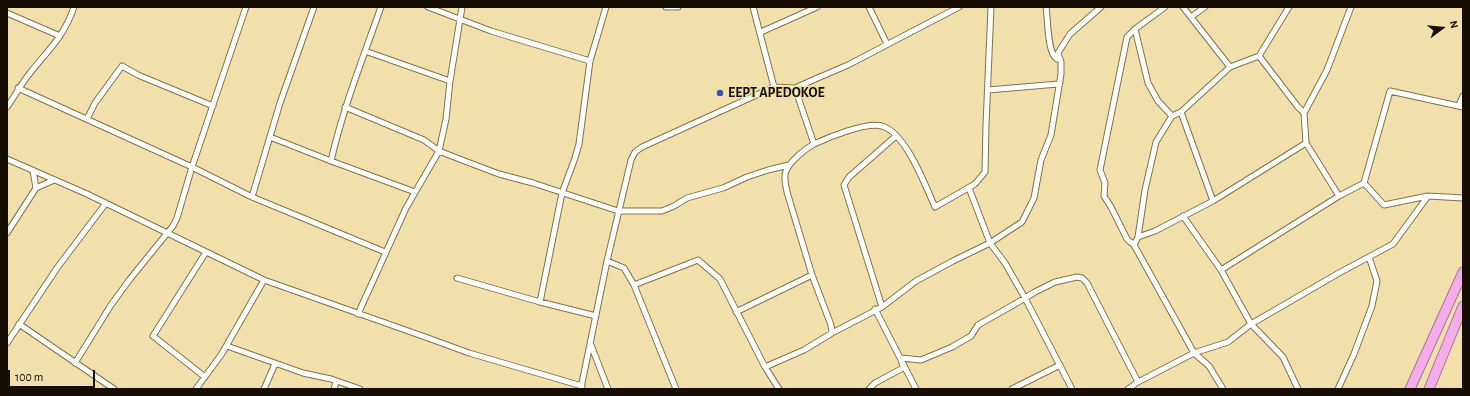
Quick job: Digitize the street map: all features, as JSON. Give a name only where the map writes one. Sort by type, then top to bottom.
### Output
[{"type":"highway","points":[[1410,389],[1463,272]]},
{"type":"highway","points":[[1429,389],[1463,306]]},
{"type":"street","points":[[7,107],[18,88],[52,48],[66,28],[74,7]]},
{"type":"street","points":[[75,363],[130,279],[177,218],[192,167],[246,7]]},
{"type":"street","points":[[252,198],[280,103],[314,7]]},
{"type":"street","points":[[331,160],[345,107],[381,7]]},
{"type":"street","points":[[428,7],[491,31],[590,61]]},
{"type":"street","points":[[358,314],[385,252],[415,192],[439,151],[446,119],[450,81],[462,7]]},
{"type":"street","points":[[540,302],[562,193],[579,144],[590,61],[606,7]]},
{"type":"street","points":[[666,7],[678,7]]},
{"type":"street","points":[[754,7],[774,87]]},
{"type":"street","points":[[761,32],[817,7]]},
{"type":"street","points":[[868,7],[888,44]]},
{"type":"street","points":[[7,159],[106,203],[264,280],[428,338],[452,348],[581,387],[618,211],[631,160],[635,152],[642,147],[774,87],[795,88],[848,65],[959,7]]},
{"type":"street","points":[[832,333],[831,325],[812,275],[785,181],[785,173],[789,165],[814,144],[860,126],[872,125],[883,126],[905,145],[935,207],[969,188],[978,181],[985,172],[991,7]]},
{"type":"street","points":[[1046,7],[1051,51],[1057,59],[1059,58],[1058,53],[1070,34],[1101,7]]},
{"type":"street","points":[[1165,7],[1135,29],[1128,37],[1100,170],[1105,183],[1103,191],[1104,196],[1127,239],[1134,245],[1194,353],[1209,366],[1223,389]]},
{"type":"street","points":[[1183,7],[1230,67]]},
{"type":"street","points":[[1191,17],[1205,7]]},
{"type":"street","points":[[1134,245],[1138,237],[1145,190],[1156,142],[1172,116],[1181,112],[1230,67],[1259,56],[1289,7]]},
{"type":"street","points":[[1339,196],[1306,143],[1304,114],[1327,70],[1351,7]]},
{"type":"street","points":[[7,13],[60,36]]},
{"type":"street","points":[[1135,29],[1148,83],[1158,101],[1172,116]]},
{"type":"street","points":[[366,51],[450,81]]},
{"type":"street","points":[[766,367],[804,350],[875,309],[882,307],[920,279],[990,243],[1022,222],[1034,198],[1041,160],[1051,135],[1060,82],[1061,62],[1058,53]]},
{"type":"street","points":[[1259,56],[1304,114]]},
{"type":"street","points":[[87,119],[95,103],[122,66],[138,75],[213,106]]},
{"type":"street","points":[[988,90],[1058,84],[1060,82]]},
{"type":"street","points":[[18,88],[192,167],[252,198],[385,252]]},
{"type":"street","points":[[795,88],[814,144]]},
{"type":"street","points":[[1221,270],[1339,196],[1364,183],[1390,91],[1461,106],[1463,96]]},
{"type":"street","points":[[345,107],[424,140],[439,151],[499,174],[533,183],[618,211],[662,211],[687,198],[723,188],[747,177],[768,170],[789,165]]},
{"type":"street","points":[[1181,112],[1214,201]]},
{"type":"street","points":[[882,307],[844,185],[849,176],[896,136]]},
{"type":"street","points":[[270,137],[415,192]]},
{"type":"street","points":[[1138,237],[1155,231],[1214,201],[1306,143]]},
{"type":"street","points":[[33,171],[36,188]]},
{"type":"street","points":[[7,233],[36,188],[54,180]]},
{"type":"street","points":[[1364,183],[1384,205],[1428,196],[1463,198]]},
{"type":"street","points":[[969,188],[990,243],[1025,298],[1072,389]]},
{"type":"street","points":[[1131,388],[1138,382],[1194,353],[1228,342],[1250,324],[1393,244],[1428,196]]},
{"type":"street","points":[[7,343],[57,268],[106,203]]},
{"type":"street","points":[[1184,216],[1221,270],[1250,324],[1283,357],[1298,389]]},
{"type":"street","points":[[205,377],[153,336],[206,252]]},
{"type":"street","points":[[1338,389],[1372,306],[1377,281],[1369,257]]},
{"type":"street","points":[[634,286],[698,260],[720,279],[736,312],[779,389]]},
{"type":"street","points":[[607,261],[624,268],[634,286],[676,389]]},
{"type":"street","points":[[736,312],[812,275]]},
{"type":"street","points":[[901,358],[921,360],[952,347],[972,336],[978,324],[1055,282],[1077,277],[1085,280],[1107,319],[1138,382]]},
{"type":"street","points":[[457,278],[540,302],[596,316]]},
{"type":"street","points":[[196,389],[227,346],[264,280]]},
{"type":"street","points":[[875,309],[916,389]]},
{"type":"street","points":[[19,324],[114,389]]},
{"type":"street","points":[[591,344],[608,389]]},
{"type":"street","points":[[227,346],[303,374],[349,384],[360,389]]},
{"type":"street","points":[[869,389],[875,383],[902,368],[901,358]]},
{"type":"street","points":[[264,389],[275,364]]},
{"type":"street","points":[[1012,389],[1060,365]]},
{"type":"street","points":[[334,389],[336,382]]},
{"type":"place","name":"EEPT APEDOKOE","points":[[720,93]]}]
